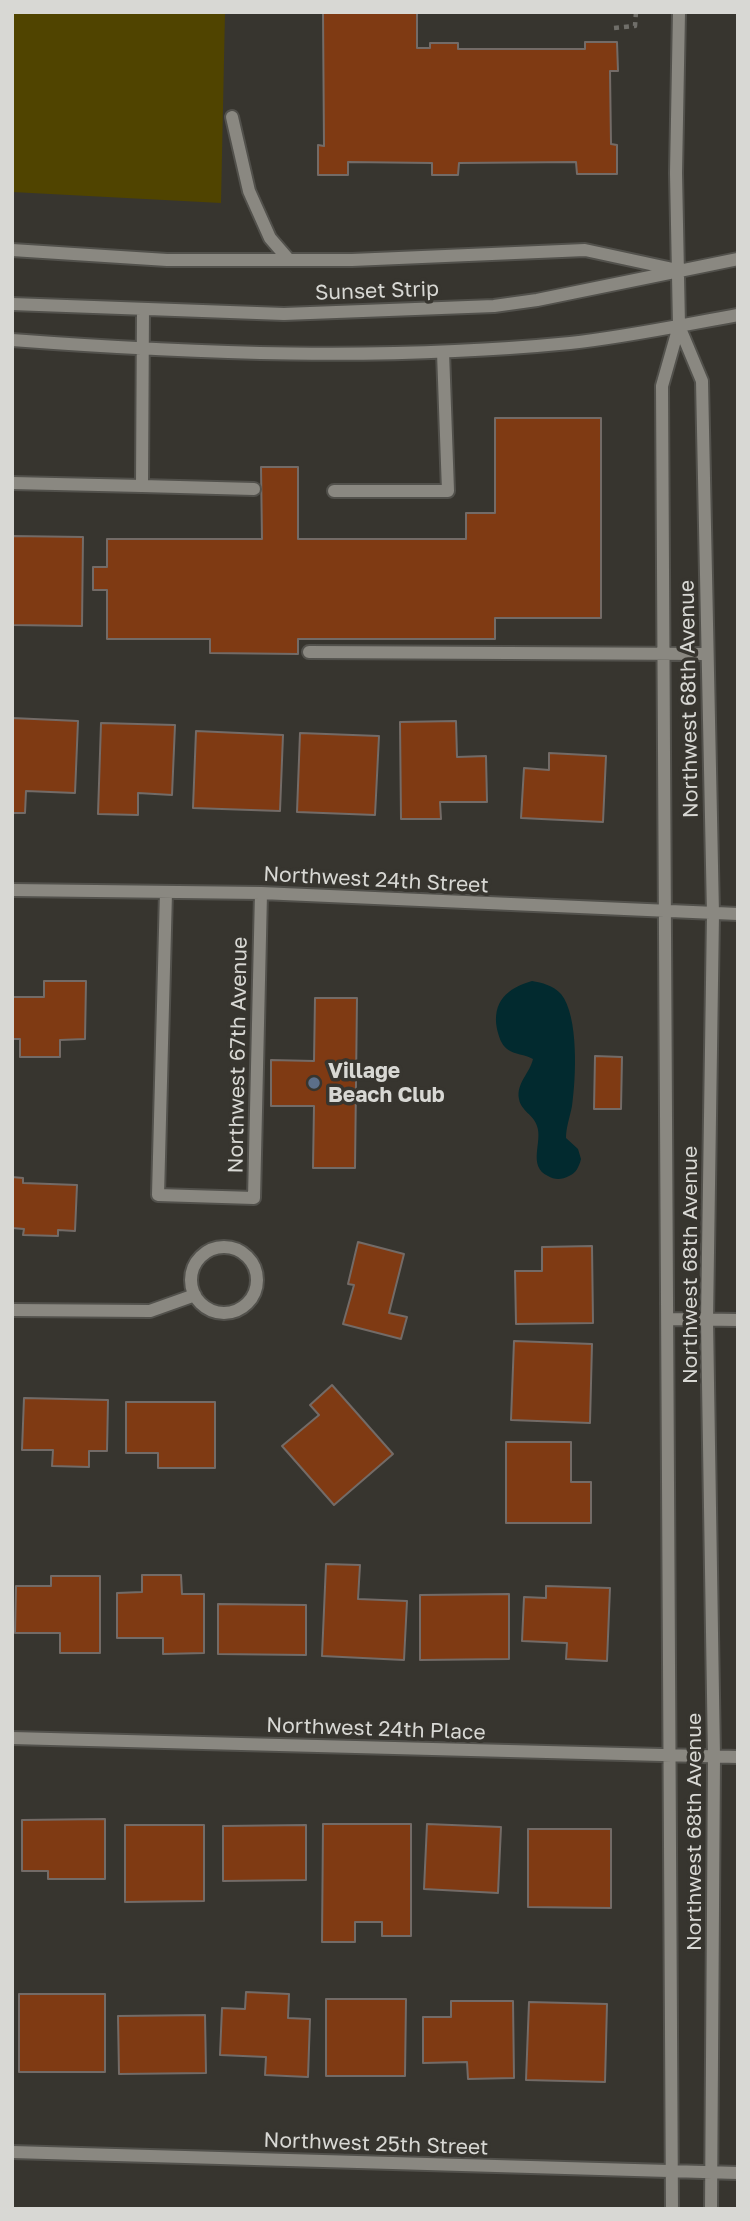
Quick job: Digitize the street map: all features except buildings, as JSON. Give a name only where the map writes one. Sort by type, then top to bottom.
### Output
[{"type":"street","name":"Northwest 68th Avenue","points":[[673,2209],[674,1756],[669,912],[662,386],[679,326],[676,173],[679,12]]},
{"type":"street","points":[[232,117],[248,191],[270,237],[289,260]]},
{"type":"street","points":[[12,250],[167,260],[352,260],[585,250],[680,270]]},
{"type":"street","name":"Sunset Strip","points":[[12,303],[285,314],[494,306],[537,300],[738,259]]},
{"type":"street","points":[[142,486],[143,309]]},
{"type":"street","points":[[12,340],[143,350],[311,354],[443,352],[571,342],[738,315]]},
{"type":"street","name":"Northwest 68th Avenue","points":[[679,326],[702,381],[713,914],[707,1320],[714,1757],[711,2209]]},
{"type":"street","points":[[334,491],[448,491],[443,352]]},
{"type":"street","points":[[12,483],[254,488]]},
{"type":"street","points":[[309,652],[707,654]]},
{"type":"street","name":"Northwest 24th Street","points":[[12,890],[261,893],[738,914]]},
{"type":"street","name":"Northwest 67th Avenue","points":[[166,892],[158,1195],[254,1198],[261,893]]},
{"type":"street","points":[[214,1248],[237,1248],[247,1254],[258,1273],[255,1294],[240,1309],[230,1313],[210,1310],[195,1295],[191,1272],[204,1253],[214,1248]]},
{"type":"street","points":[[12,1310],[150,1311],[195,1295]]},
{"type":"street","points":[[671,1319],[738,1320]]},
{"type":"street","name":"Northwest 24th Place","points":[[12,1738],[738,1757]]},
{"type":"street","name":"Northwest 25th Street","points":[[12,2152],[738,2173]]},
{"type":"path","points":[[614,28],[635,26],[636,12]]},
{"type":"shaded area","points":[[12,12],[225,12],[221,203],[12,192]]},
{"type":"water","points":[[532,981],[551,986],[558,991],[567,1004],[571,1017],[575,1048],[574,1080],[566,1138],[578,1149],[581,1159],[574,1173],[561,1179],[550,1177],[538,1166],[537,1126],[519,1099],[521,1083],[533,1059],[507,1049],[497,1029],[497,1011],[503,998],[515,988]]},
{"type":"place","name":"Village Beach Club","points":[[314,1083]]}]
